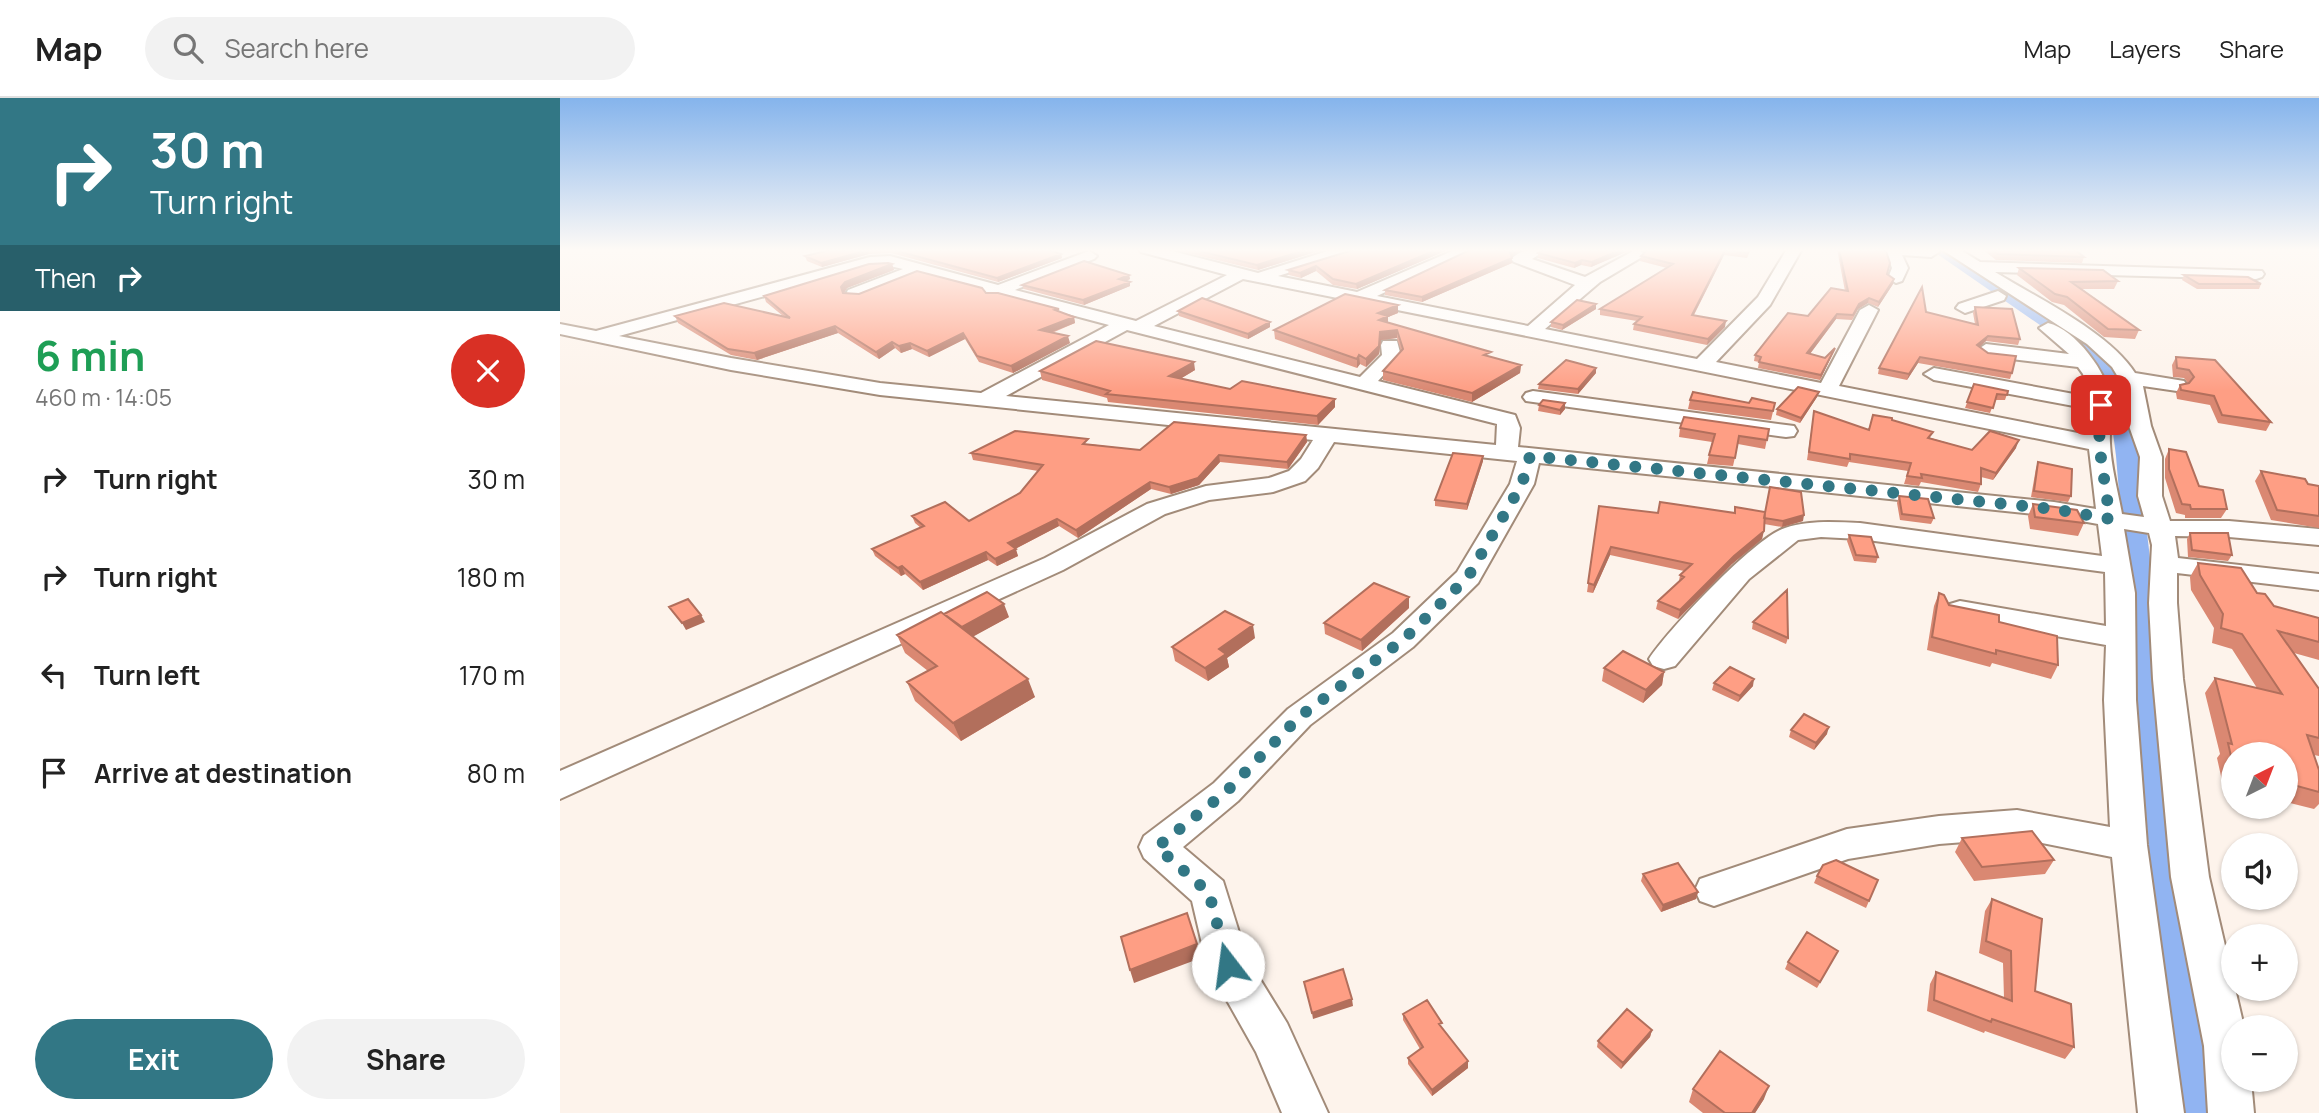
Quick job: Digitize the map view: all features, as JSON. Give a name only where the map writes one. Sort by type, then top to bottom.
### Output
[{"type":"street","points":[[596,337],[744,296]]},
{"type":"street","points":[[979,298],[983,296]]},
{"type":"street","points":[[1023,296],[1507,420]]},
{"type":"street","points":[[983,400],[1132,326],[1199,296]]},
{"type":"street","points":[[1356,296],[2099,444]]},
{"type":"street","points":[[1533,331],[1569,296]]},
{"type":"street","points":[[1703,365],[1766,296]]},
{"type":"street","points":[[1965,308],[1997,296]]},
{"type":"street","points":[[1999,296],[2074,349],[2093,373],[2101,405],[2099,444],[2113,518],[2117,566],[2109,621],[2120,700],[2129,845],[2161,1113]]},
{"type":"street","points":[[2016,296],[2093,340],[2120,364],[2134,387],[2140,426],[2151,457],[2150,496],[2154,526],[2165,545],[2163,603],[2168,679],[2190,877],[2226,1046],[2236,1111]]},
{"type":"street","points":[[1827,390],[1869,310]]},
{"type":"street","points":[[560,329],[731,364],[853,384],[983,400],[2054,509],[2154,526],[2319,537]]},
{"type":"street","points":[[1363,385],[1392,356],[1390,345]]},
{"type":"street","points":[[1986,350],[2084,362]]},
{"type":"street","points":[[1934,374],[2101,405]]},
{"type":"street","points":[[2128,378],[2178,385]]},
{"type":"street","points":[[1507,420],[1539,392],[1786,431]]},
{"type":"street","points":[[1305,1113],[1272,1038],[1228,965],[1209,893],[1157,847],[1226,792],[1299,717],[1403,640],[1468,577],[1522,484],[1518,455],[1507,420]]},
{"type":"street","points":[[560,786],[1054,564],[1156,509],[1206,493],[1273,485],[1297,476],[1310,463],[1326,436]]},
{"type":"street","points":[[1664,659],[1740,573],[1790,534],[1821,529],[1860,531],[2117,566]]},
{"type":"street","points":[[2165,564],[2319,582]]},
{"type":"street","points":[[1955,609],[2109,621]]},
{"type":"street","points":[[1714,890],[1847,844],[1939,830],[2017,824],[2129,845]]},
{"type":"building","points":[[764,296],[1011,296],[1059,309],[1055,310],[1074,317],[1040,330],[1068,336],[1011,366],[977,356],[963,333],[927,351],[910,343],[899,346],[892,342],[876,352],[835,326],[754,353],[728,349],[675,316],[724,303],[790,318]]},
{"type":"building","points":[[1068,296],[1092,296],[1083,300]]},
{"type":"building","points":[[1340,296],[1356,296],[1398,305],[1378,313],[1388,316],[1379,320],[1491,352],[1484,355],[1521,365],[1472,393],[1383,371],[1403,349],[1397,330],[1380,332],[1379,346],[1366,359],[1359,355],[1357,359],[1274,330]]},
{"type":"building","points":[[1620,296],[1701,296],[1692,315],[1726,321],[1708,339],[1634,324],[1642,317],[1600,309]]},
{"type":"building","points":[[1824,296],[1883,296],[1879,302],[1869,298],[1859,304],[1853,315],[1837,314],[1807,353],[1825,358],[1835,348],[1821,375],[1759,362],[1761,357],[1755,355],[1788,313],[1808,316]]},
{"type":"building","points":[[1917,296],[1923,296],[1926,312],[1978,325],[1975,307],[2012,309],[2020,339],[1988,336],[1977,345],[1988,353],[2016,356],[2012,373],[1920,357],[1909,374],[1879,368]]},
{"type":"building","points":[[2064,296],[2091,296],[2139,330],[2108,329]]},
{"type":"building","points":[[1202,298],[1270,322],[1248,334],[1178,311]]},
{"type":"building","points":[[1577,300],[1596,304],[1563,325],[1551,322]]},
{"type":"building","points":[[1096,341],[1194,362],[1169,376],[1230,389],[1242,381],[1335,399],[1317,416],[1106,394],[1110,391],[1040,371]]},
{"type":"building","points":[[2176,357],[2215,360],[2271,422],[2222,415],[2214,396],[2181,390],[2180,385],[2189,383],[2194,377],[2189,370],[2177,368]]},
{"type":"building","points":[[1566,360],[1596,368],[1578,389],[1539,384]]},
{"type":"building","points":[[1974,384],[2008,391],[2007,395],[1997,394],[1993,408],[1967,402]]},
{"type":"building","points":[[1798,387],[1819,392],[1801,418],[1777,409]]},
{"type":"building","points":[[1693,392],[1749,403],[1752,398],[1775,403],[1773,411],[1690,400]]},
{"type":"building","points":[[1543,400],[1565,403],[1560,410],[1539,405]]},
{"type":"building","points":[[1814,411],[1869,430],[1873,415],[1892,418],[1933,432],[1928,438],[1972,450],[1990,431],[2019,440],[1996,473],[1981,468],[1981,484],[1921,474],[1922,478],[1907,476],[1911,463],[1850,454],[1850,459],[1809,452]]},
{"type":"building","points":[[1684,417],[1769,429],[1767,440],[1739,436],[1735,458],[1709,455],[1715,434],[1680,428]]},
{"type":"building","points":[[1174,422],[1306,435],[1287,462],[1219,455],[1198,478],[1169,487],[1150,482],[1076,530],[1057,519],[1008,543],[1016,549],[995,559],[986,552],[920,582],[902,566],[898,568],[872,549],[924,526],[912,516],[945,502],[969,521],[1020,493],[1043,465],[971,453],[1015,431],[1088,439],[1083,444],[1140,450]]},
{"type":"building","points":[[2169,449],[2186,452],[2199,486],[2223,490],[2227,509],[2191,509],[2190,505],[2182,504],[2169,469]]},
{"type":"building","points":[[1453,453],[1483,456],[1467,504],[1435,500]]},
{"type":"building","points":[[2038,462],[2072,469],[2071,496],[2034,491]]},
{"type":"building","points":[[2261,471],[2305,479],[2308,484],[2319,486],[2319,516],[2277,510]]},
{"type":"building","points":[[1770,487],[1801,492],[1804,515],[1783,521],[1764,518]]},
{"type":"building","points":[[1899,496],[1928,499],[1934,518],[1902,514]]},
{"type":"building","points":[[1660,502],[1735,513],[1735,507],[1765,512],[1764,531],[1734,556],[1680,610],[1658,601],[1684,577],[1680,575],[1692,564],[1611,547],[1594,585],[1588,583],[1599,506],[1658,513]]},
{"type":"building","points":[[2033,504],[2077,510],[2084,523],[2035,517]]},
{"type":"building","points":[[2190,533],[2228,533],[2232,555],[2192,550]]},
{"type":"building","points":[[1849,535],[1871,537],[1878,557],[1856,555]]},
{"type":"building","points":[[2198,563],[2241,568],[2257,593],[2265,594],[2274,606],[2319,618],[2319,642],[2278,631],[2319,689],[2319,738],[2307,735],[2319,770],[2319,792],[2298,786],[2298,742],[2231,742],[2215,678],[2282,694],[2242,634],[2221,628],[2223,614],[2200,575]]},
{"type":"building","points":[[1374,583],[1409,597],[1361,640],[1324,623]]},
{"type":"building","points":[[1787,590],[1788,638],[1753,622]]},
{"type":"building","points":[[987,592],[1004,604],[962,627],[944,614]]},
{"type":"building","points":[[1939,593],[1944,595],[1949,605],[1999,615],[1999,622],[2057,636],[2058,665],[1996,650],[1996,654],[1932,637]]},
{"type":"building","points":[[688,599],[701,615],[682,623],[669,607]]},
{"type":"building","points":[[1225,611],[1253,625],[1219,649],[1226,654],[1205,668],[1172,647]]},
{"type":"building","points":[[941,612],[1028,679],[953,723],[907,682],[937,666],[897,635]]},
{"type":"building","points":[[1623,651],[1664,672],[1646,690],[1604,668]]},
{"type":"building","points":[[1730,667],[1754,679],[1740,696],[1714,683]]},
{"type":"building","points":[[1804,714],[1829,727],[1816,743],[1791,730]]},
{"type":"building","points":[[2032,831],[2054,860],[1982,867],[1962,838]]},
{"type":"building","points":[[1836,860],[1878,880],[1869,901],[1817,876],[1823,865]]},
{"type":"building","points":[[1678,863],[1698,892],[1663,905],[1643,874]]},
{"type":"building","points":[[1992,899],[2042,919],[2035,991],[2071,1004],[2074,1047],[1992,1019],[1991,1022],[1934,1000],[1936,972],[2012,1001],[2011,951],[1986,941]]},
{"type":"building","points":[[1187,913],[1197,944],[1130,970],[1121,937]]},
{"type":"building","points":[[1807,932],[1838,951],[1820,982],[1788,962]]},
{"type":"building","points":[[1343,969],[1352,999],[1312,1013],[1304,982]]},
{"type":"building","points":[[1427,1000],[1442,1023],[1439,1024],[1468,1061],[1432,1090],[1408,1058],[1423,1047],[1403,1014]]},
{"type":"building","points":[[1627,1009],[1652,1030],[1623,1063],[1598,1041]]},
{"type":"building","points":[[1720,1051],[1769,1086],[1752,1113],[1725,1113],[1693,1089]]},
{"type":"waterway","points":[[2008,296],[2095,355],[2115,377],[2127,456],[2193,1113]]},
{"type":"route","points":[[1228,965],[1209,893],[1157,847],[1226,792],[1299,717],[1403,640],[1468,577],[1522,484],[1530,456],[2054,509],[2110,519],[2099,444],[2101,405]]}]
